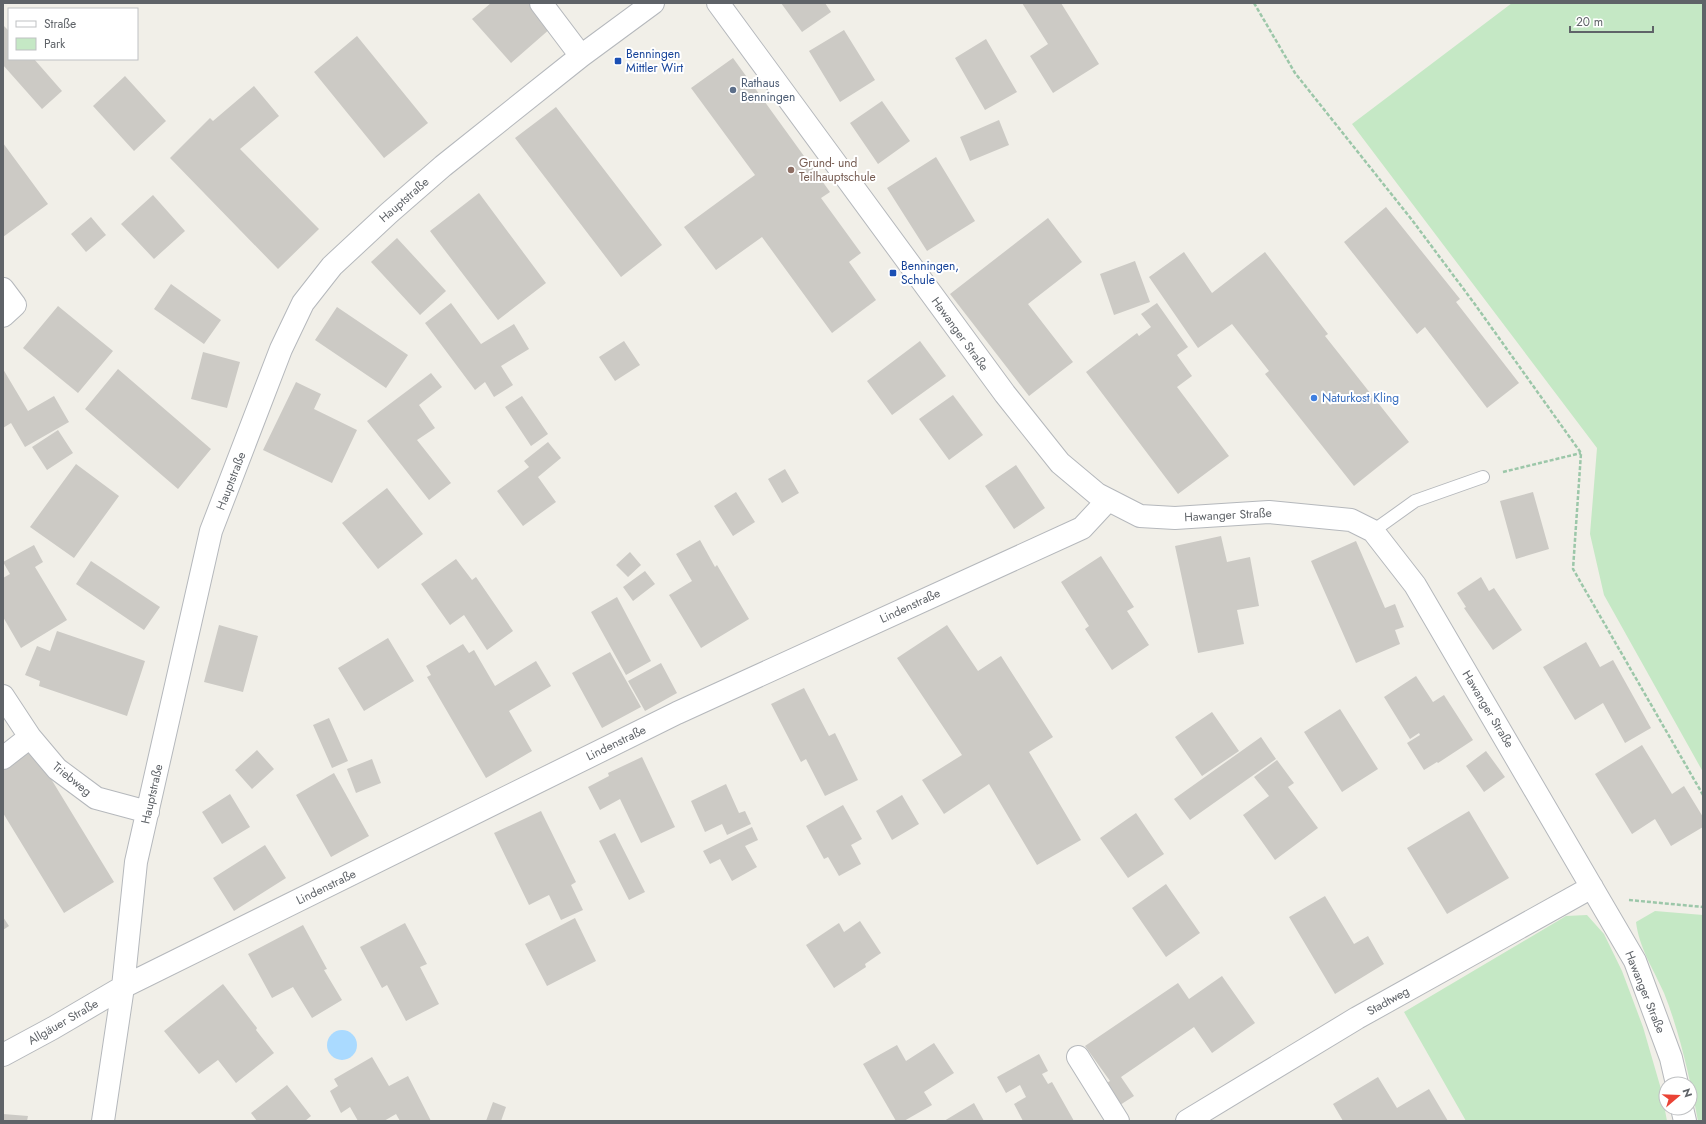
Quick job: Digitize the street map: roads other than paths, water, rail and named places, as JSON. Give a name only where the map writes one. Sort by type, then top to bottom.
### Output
[{"type":"street","points":[[541,3],[581,56]]},
{"type":"street","name":"Hauptstraße","points":[[103,1121],[123,987],[136,862],[211,531],[281,349],[304,303],[332,266],[388,213],[443,166],[581,56],[653,3]]},
{"type":"street","name":"Hawanger Straße","points":[[718,3],[1005,394],[1060,463],[1097,494],[1140,516],[1175,518],[1269,512],[1351,520],[1373,531],[1414,585],[1635,961],[1671,1058],[1675,1076]]},
{"type":"street","points":[[3,289],[14,306],[3,316]]},
{"type":"street","name":"Lindenstraße","points":[[123,987],[676,713],[1082,528],[1108,500]]},
{"type":"street","name":"Triebweg","points":[[3,696],[30,737],[57,769],[96,798],[148,812]]},
{"type":"street","points":[[3,758],[30,737]]},
{"type":"street","name":"Stadtweg","points":[[1187,1121],[1357,1018],[1592,887]]},
{"type":"street","name":"Allgäuer Straße","points":[[3,1055],[123,987]]},
{"type":"street","points":[[1078,1057],[1118,1121]]},
{"type":"lane","points":[[1373,531],[1416,501],[1483,477]]},
{"type":"water","points":[[342,1030],[348,1031],[356,1039],[356,1051],[348,1059],[342,1060],[336,1059],[328,1051],[327,1045],[328,1039],[336,1031]]},
{"type":"place","name":"Benningen Mittler Wirt","points":[[618,61]]},
{"type":"place","name":"Rathaus Benningen","points":[[733,90]]},
{"type":"place","name":"Grund- und Teilhauptschule","points":[[791,170]]},
{"type":"place","name":"Benningen, Schule","points":[[893,273]]},
{"type":"place","name":"Naturkost Kling","points":[[1314,398]]}]
